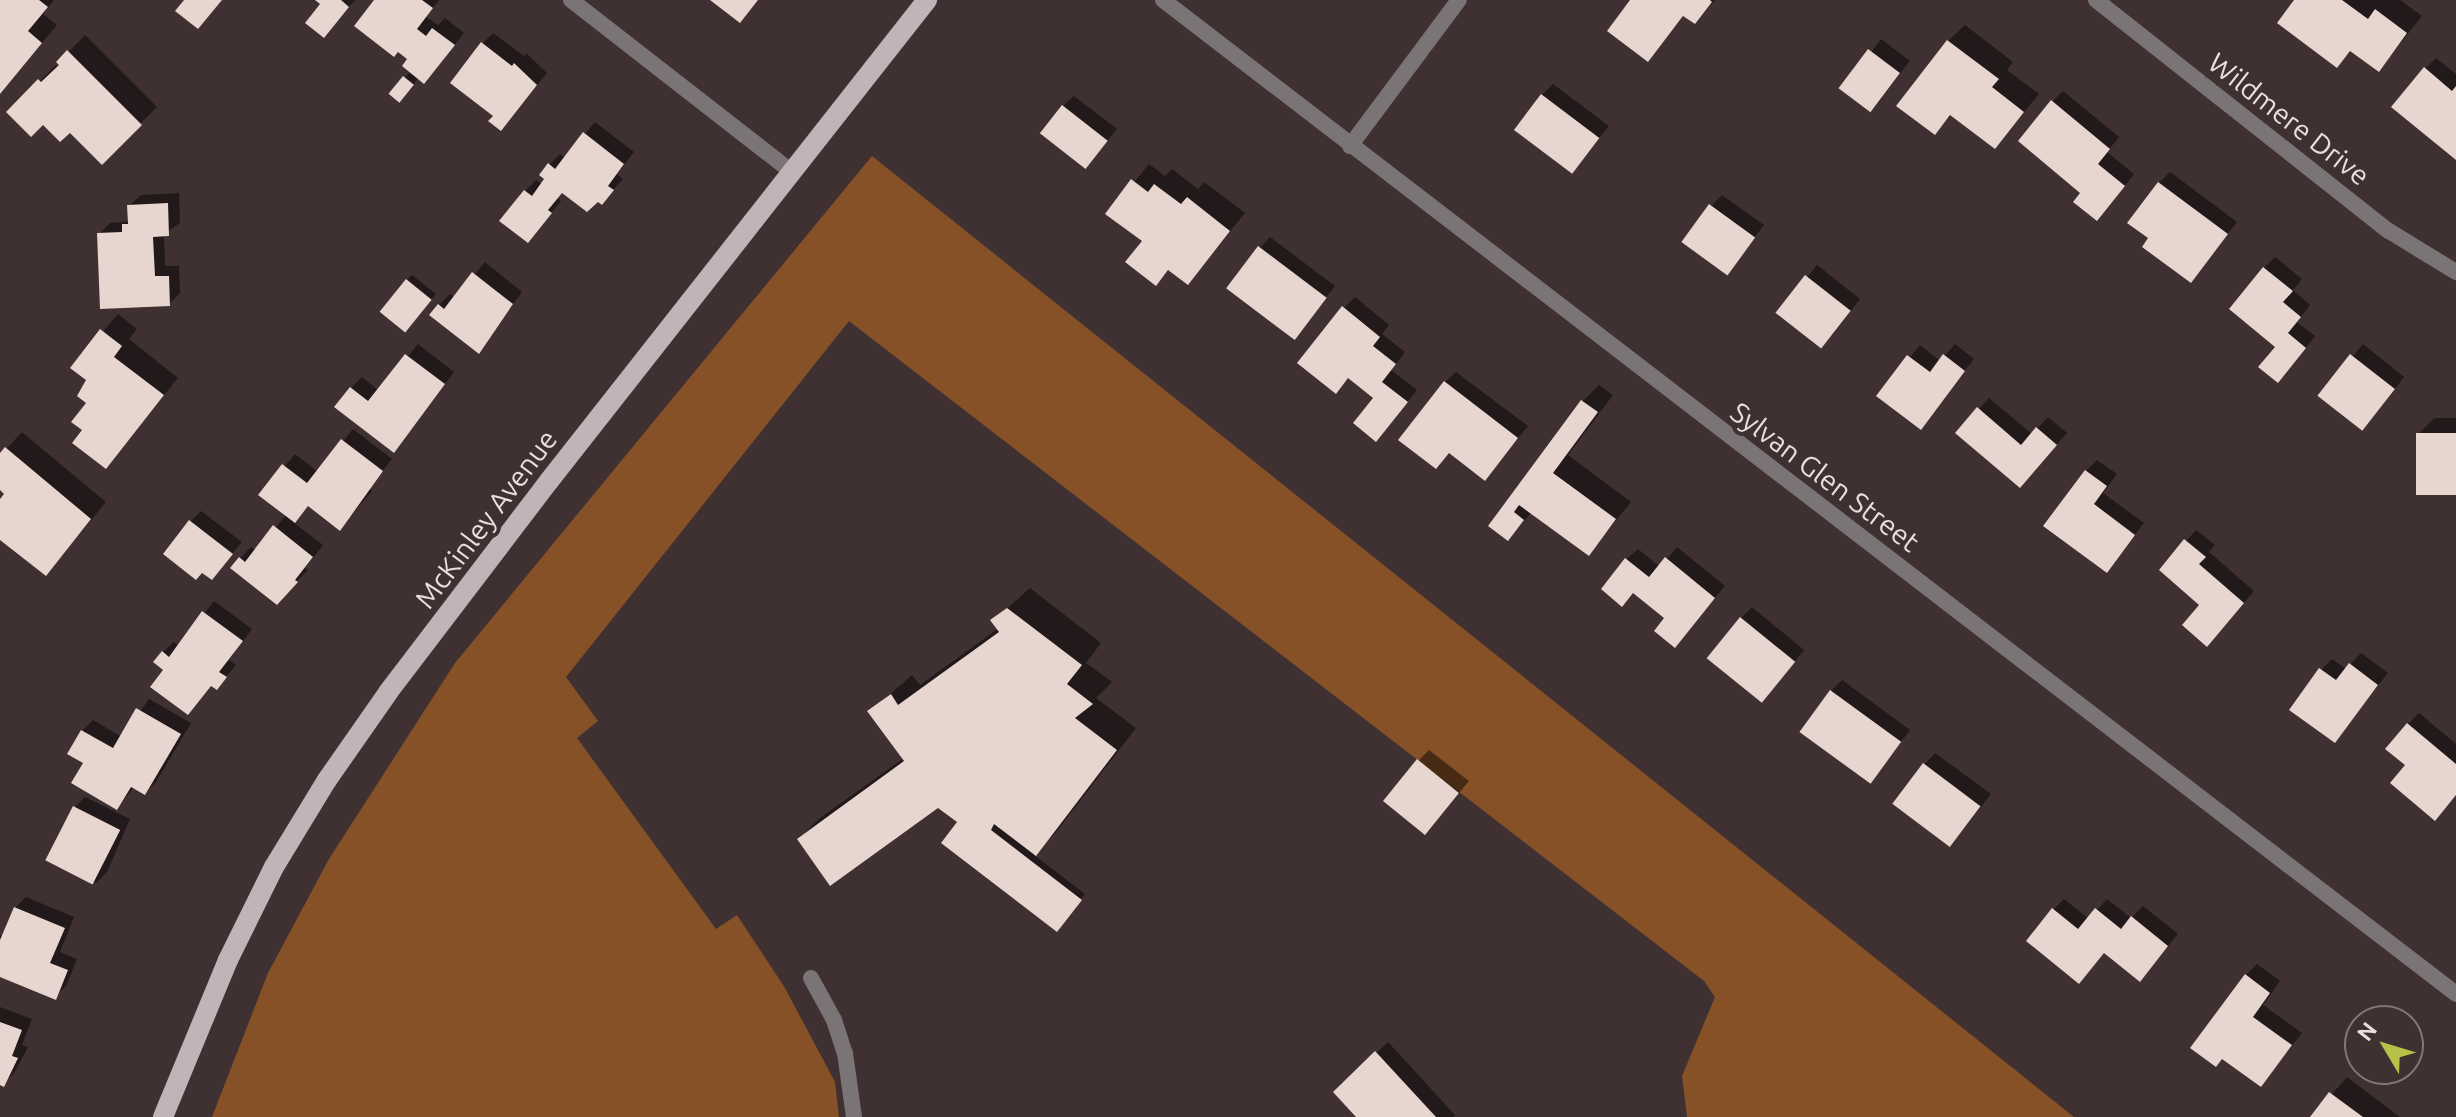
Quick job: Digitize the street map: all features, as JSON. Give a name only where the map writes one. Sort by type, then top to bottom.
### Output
[{"type":"main road","name":"McKinley Avenue","points":[[163,1117],[228,960],[274,867],[327,780],[389,691],[540,493],[927,0]]},
{"type":"street","points":[[571,0],[792,172]]},
{"type":"street","name":"Sylvan Glen Street","points":[[1163,0],[2456,994]]},
{"type":"street","points":[[1350,146],[1459,0]]},
{"type":"street","name":"Wildmere Drive","points":[[2096,0],[2389,231],[2456,272]]},
{"type":"street","points":[[811,978],[834,1020],[845,1053],[854,1117]]},
{"type":"shaded area","points":[[872,156],[2074,1117],[1687,1117],[1682,1076],[1715,997],[1704,981],[849,321],[566,677],[598,721],[577,738],[716,929],[737,915],[785,988],[835,1082],[839,1117],[212,1117],[268,973],[329,859],[455,663]]},
{"type":"building","points":[[0,0],[39,0],[48,7],[28,31],[42,43],[0,94]]},
{"type":"building","points":[[184,0],[222,0],[198,29],[175,11]]},
{"type":"building","points":[[315,0],[341,0],[349,7],[324,38],[305,23],[320,4]]},
{"type":"building","points":[[374,0],[422,0],[433,8],[417,29],[426,36],[432,28],[455,45],[424,84],[402,66],[407,59],[398,52],[394,57],[354,26]]},
{"type":"building","points":[[710,0],[758,0],[740,23]]},
{"type":"building","points":[[1630,0],[1712,2],[1695,24],[1683,16],[1648,62],[1607,31]]},
{"type":"building","points":[[2294,0],[2342,0],[2368,19],[2375,9],[2407,33],[2379,72],[2350,51],[2337,68],[2277,23]]},
{"type":"building","points":[[1947,40],[1999,79],[1992,87],[2024,112],[1995,149],[1950,115],[1935,135],[1896,106]]},
{"type":"building","points":[[481,42],[512,66],[514,63],[537,85],[501,131],[488,121],[493,116],[450,83]]},
{"type":"building","points":[[1868,49],[1900,73],[1870,112],[1839,88]]},
{"type":"building","points":[[67,50],[142,125],[102,165],[70,133],[60,142],[43,125],[31,137],[6,112],[38,79],[41,82],[59,65],[56,62]]},
{"type":"building","points":[[2424,67],[2452,91],[2456,86],[2456,160],[2391,107]]},
{"type":"building","points":[[403,76],[414,85],[399,103],[389,94]]},
{"type":"building","points":[[1541,94],[1599,138],[1572,174],[1514,130]]},
{"type":"building","points":[[2051,100],[2110,149],[2098,164],[2125,186],[2097,221],[2073,202],[2080,193],[2018,141]]},
{"type":"building","points":[[1062,105],[1108,141],[1086,169],[1040,133]]},
{"type":"building","points":[[583,132],[624,164],[608,186],[614,190],[602,205],[598,202],[587,212],[562,193],[548,210],[552,213],[528,243],[499,221],[524,190],[532,196],[544,179],[539,175],[548,163],[555,169]]},
{"type":"building","points":[[1131,179],[1148,192],[1154,184],[1181,204],[1187,197],[1230,231],[1188,285],[1168,270],[1156,286],[1125,262],[1142,241],[1105,214]]},
{"type":"building","points":[[2158,182],[2228,234],[2191,283],[2142,247],[2148,238],[2127,223]]},
{"type":"building","points":[[168,203],[169,236],[153,237],[155,276],[169,276],[170,306],[100,309],[97,233],[122,232],[122,224],[128,224],[127,205]]},
{"type":"building","points":[[1709,204],[1755,238],[1727,276],[1681,242]]},
{"type":"building","points":[[1258,246],[1327,298],[1295,340],[1226,288]]},
{"type":"building","points":[[2263,267],[2293,291],[2283,302],[2301,317],[2288,333],[2306,348],[2278,383],[2258,367],[2275,347],[2229,309]]},
{"type":"building","points":[[472,272],[513,304],[479,354],[429,315],[438,304],[444,309]]},
{"type":"building","points":[[1805,275],[1851,311],[1821,349],[1775,313]]},
{"type":"building","points":[[406,279],[432,300],[405,332],[380,312]]},
{"type":"building","points":[[1342,306],[1380,337],[1373,346],[1396,364],[1382,382],[1408,402],[1376,442],[1353,423],[1373,398],[1348,378],[1336,394],[1297,363]]},
{"type":"building","points":[[100,329],[122,346],[114,357],[164,395],[106,469],[72,443],[82,430],[71,422],[86,403],[77,396],[86,380],[70,368]]},
{"type":"building","points":[[405,354],[445,384],[394,453],[334,407],[350,387],[368,401]]},
{"type":"building","points":[[1943,354],[1965,371],[1921,430],[1876,396],[1907,355],[1930,372]]},
{"type":"building","points":[[2350,354],[2395,389],[2362,431],[2317,396]]},
{"type":"building","points":[[1444,381],[1518,438],[1485,481],[1449,453],[1436,469],[1398,440]]},
{"type":"building","points":[[1581,400],[1598,412],[1553,473],[1616,519],[1589,556],[1519,505],[1514,512],[1524,520],[1508,541],[1488,526]]},
{"type":"building","points":[[1977,407],[2021,445],[2036,427],[2057,445],[2020,488],[1955,433]]},
{"type":"building","points":[[2416,433],[2456,433],[2456,495],[2416,495]]},
{"type":"building","points":[[341,439],[383,471],[340,531],[308,506],[295,523],[258,495],[282,464],[307,483]]},
{"type":"building","points":[[5,447],[91,519],[46,576],[0,540],[0,499],[4,494],[0,490],[0,453]]},
{"type":"building","points":[[2085,470],[2107,486],[2094,504],[2135,535],[2107,573],[2043,526]]},
{"type":"building","points":[[189,520],[233,554],[212,580],[202,573],[196,580],[163,554]]},
{"type":"building","points":[[273,525],[313,557],[295,580],[298,582],[277,605],[230,568],[239,557],[245,562]]},
{"type":"building","points":[[2184,539],[2206,557],[2199,564],[2244,603],[2207,647],[2182,625],[2199,605],[2159,570]]},
{"type":"building","points":[[1665,557],[1715,598],[1675,648],[1654,631],[1664,618],[1633,593],[1622,607],[1601,589],[1625,558],[1649,577]]},
{"type":"building","points":[[1007,608],[1082,665],[1067,684],[1093,704],[1075,718],[1117,750],[1036,856],[994,824],[991,830],[1082,900],[1057,932],[941,843],[957,822],[938,808],[830,886],[797,839],[904,761],[867,711],[891,694],[898,705],[999,632],[990,620]]},
{"type":"building","points":[[202,611],[243,641],[219,672],[227,677],[217,690],[211,686],[188,715],[150,687],[163,670],[153,662],[162,651],[169,657]]},
{"type":"building","points":[[1740,617],[1795,662],[1762,703],[1707,658]]},
{"type":"building","points":[[2349,663],[2378,685],[2335,743],[2289,710],[2319,668],[2336,680]]},
{"type":"building","points":[[1830,690],[1901,742],[1871,784],[1799,732]]},
{"type":"building","points":[[136,708],[181,734],[145,795],[131,787],[117,810],[71,783],[83,763],[67,754],[81,730],[113,748]]},
{"type":"building","points":[[2407,723],[2456,764],[2456,795],[2435,821],[2390,783],[2405,765],[2385,749]]},
{"type":"building","points":[[1417,759],[1459,793],[1425,835],[1383,801]]},
{"type":"building","points":[[1923,763],[1981,806],[1950,847],[1892,804]]},
{"type":"building","points":[[73,806],[120,830],[93,884],[45,860]]},
{"type":"building","points":[[14,907],[65,928],[50,963],[68,970],[56,1000],[0,977],[0,940]]},
{"type":"building","points":[[2052,908],[2078,929],[2095,908],[2121,929],[2131,916],[2168,946],[2140,982],[2104,953],[2079,984],[2026,941]]},
{"type":"building","points":[[2245,974],[2270,993],[2253,1017],[2292,1045],[2261,1087],[2222,1059],[2216,1067],[2190,1048]]},
{"type":"building","points":[[0,1022],[22,1030],[12,1056],[18,1058],[4,1087],[0,1085]]},
{"type":"building","points":[[1375,1051],[1436,1117],[1356,1117],[1333,1092]]},
{"type":"building","points":[[2329,1092],[2363,1117],[2310,1117]]}]
